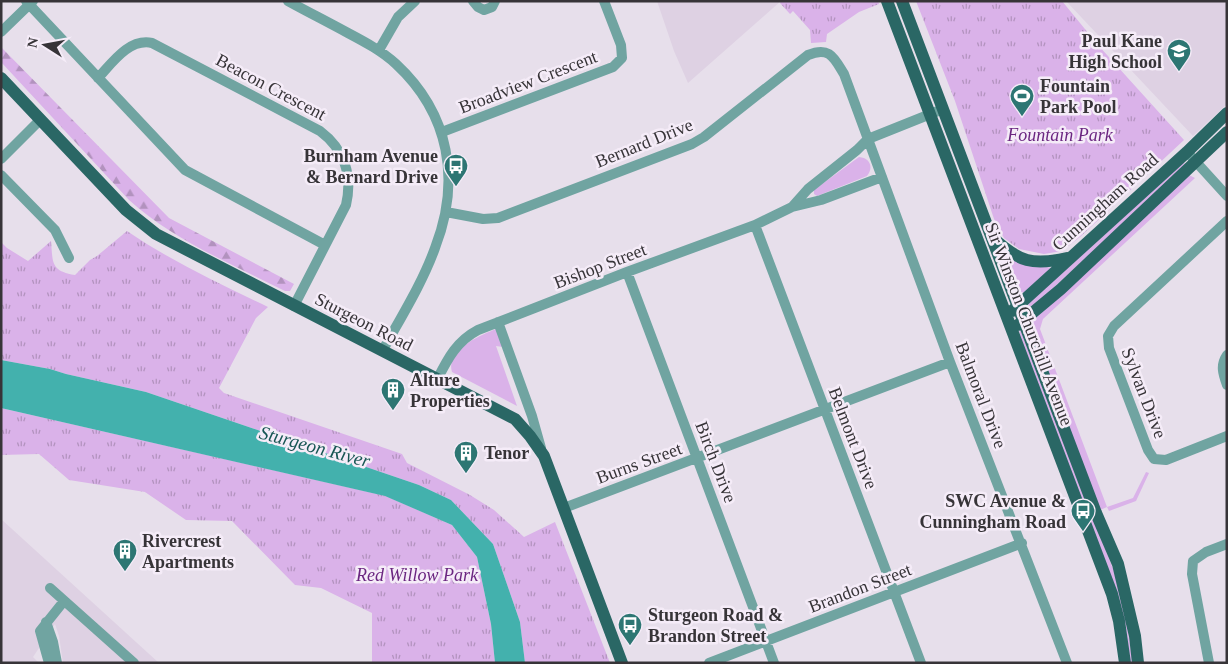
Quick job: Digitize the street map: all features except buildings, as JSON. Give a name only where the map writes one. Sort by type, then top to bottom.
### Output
[{"type":"main road","name":"Sir Winston Churchill Avenue","points":[[887,1],[1112,594],[1119,621],[1125,663]]},
{"type":"main road","name":"Sir Winston Churchill Avenue","points":[[902,1],[1096,513],[1118,564],[1135,636],[1138,663]]},
{"type":"main road","name":"Sturgeon Road","points":[[1,78],[126,210],[156,234],[438,378],[514,419],[530,436],[544,456],[622,663]]},
{"type":"main road","name":"Cunningham Road","points":[[1007,316],[1187,152],[1227,113]]},
{"type":"main road","name":"Cunningham Road","points":[[1012,330],[1060,289],[1227,132]]},
{"type":"main road","points":[[991,237],[1003,248],[1019,258],[1034,262],[1048,263],[1070,258]]},
{"type":"street","points":[[379,50],[398,18],[415,1]]},
{"type":"street","points":[[472,1],[478,8],[484,10],[492,7],[495,1]]},
{"type":"street","name":"Broadview Crescent","points":[[442,132],[618,64],[622,58],[621,45],[604,1]]},
{"type":"street","points":[[1,32],[29,2],[185,170],[325,245]]},
{"type":"street","points":[[289,2],[379,50],[396,63],[424,97],[442,132],[448,171],[446,212],[429,262],[383,350]]},
{"type":"street","name":"Beacon Crescent","points":[[98,78],[129,48],[137,43],[147,42],[320,131],[331,140],[340,152],[346,166],[349,182],[346,205],[294,306]]},
{"type":"street","name":"Bernard Drive","points":[[446,212],[483,219],[498,218],[692,144],[704,137],[817,51],[831,55],[844,74],[868,139]]},
{"type":"street","name":"Bishop Street","points":[[792,207],[808,189],[868,139],[943,110]]},
{"type":"street","points":[[1,159],[40,120]]},
{"type":"street","name":"Balmoral Drive","points":[[868,139],[950,362],[1068,663]]},
{"type":"street","points":[[1187,152],[1227,196]]},
{"type":"street","points":[[1,175],[55,230],[68,258]]},
{"type":"street","name":"Bishop Street","points":[[438,378],[448,358],[462,341],[478,330],[627,272],[756,226],[792,207],[821,200],[882,177]]},
{"type":"street","name":"Sylvan Drive","points":[[1227,221],[1114,326],[1108,336],[1109,348],[1148,450],[1154,459],[1166,460],[1227,436]]},
{"type":"street","name":"Belmont Drive","points":[[756,226],[921,663]]},
{"type":"street","name":"Birch Drive","points":[[627,272],[774,663]]},
{"type":"street","points":[[498,322],[532,416],[544,456]]},
{"type":"street","points":[[1227,355],[1223,362],[1223,374],[1227,386]]},
{"type":"street","name":"Burns Street","points":[[564,508],[950,362]]},
{"type":"street","name":"Brandon Street","points":[[709,663],[1022,543]]},
{"type":"street","points":[[1209,663],[1192,574],[1193,561],[1206,552],[1227,544]]},
{"type":"street","points":[[50,588],[134,663]]},
{"type":"street","points":[[49,663],[40,631],[64,601]]},
{"type":"street","points":[[46,622],[53,642],[57,663]]},
{"type":"shaded area","points":[[657,1],[781,1],[688,83],[674,51]]},
{"type":"shaded area","name":"Paul Kane High School","points":[[1066,1],[1227,1],[1227,104],[1193,136]]},
{"type":"shaded area","points":[[1,360],[50,369],[146,392],[419,485],[451,500],[493,544],[520,622],[525,663],[495,663],[491,624],[477,557],[452,525],[385,496],[1,408]]},
{"type":"shaded area","points":[[1,519],[159,663],[63,663],[59,636],[55,624],[33,657],[39,663],[1,663]]},
{"type":"green space","points":[[781,1],[878,1],[879,4],[859,12],[827,34],[826,42],[811,43],[810,30],[793,11],[790,14],[780,3]]},
{"type":"green space","name":"Fountain Park","points":[[916,1],[1062,1],[1098,45],[1184,140],[1080,237],[1062,251],[1044,254],[1019,249],[1004,238],[994,219],[955,101]]},
{"type":"green space","points":[[1,47],[169,218],[294,284],[290,291],[285,291],[184,239],[164,227],[129,200],[1,62]]},
{"type":"green space","points":[[859,157],[866,159],[870,164],[867,176],[817,196],[814,194],[814,190]]},
{"type":"green space","points":[[1185,163],[1177,173],[1036,304],[1026,308],[1030,302]]},
{"type":"green space","points":[[1189,175],[1195,178],[1043,319],[1040,329],[1107,507],[1100,510],[1031,326],[1032,320]]},
{"type":"green space","points":[[127,231],[178,262],[268,307],[256,318],[219,388],[224,393],[402,454],[407,463],[470,495],[494,510],[524,537],[555,522],[610,663],[525,663],[520,622],[493,544],[451,500],[419,485],[146,392],[50,369],[1,360],[1,242],[28,261],[51,241],[54,264],[61,271],[75,275],[90,260]]},
{"type":"green space","points":[[1009,257],[1052,268],[1025,293],[1017,291],[1005,259]]},
{"type":"green space","points":[[1019,327],[1115,574],[1122,597],[1133,663],[1129,663],[1020,337]]},
{"type":"green space","points":[[496,329],[503,347],[496,346],[517,406],[452,372],[451,364],[459,350],[474,339]]},
{"type":"green space","name":"Red Willow Park","points":[[1,408],[386,496],[452,525],[477,557],[491,624],[495,663],[372,663],[372,613],[321,588],[295,585],[232,521],[186,520],[145,492],[69,480],[39,454],[1,455]]},
{"type":"green space","points":[[1146,472],[1149,473],[1136,501],[1109,511],[1107,507],[1133,498]]},
{"type":"place","name":"Paul Kane High School","points":[[1179,72]]},
{"type":"place","name":"Fountain Park Pool","points":[[1022,117]]},
{"type":"place","name":"Burnham Avenue & Bernard Drive","points":[[456,187]]},
{"type":"place","name":"Alture Properties","points":[[393,411]]},
{"type":"place","name":"Tenor","points":[[466,474]]},
{"type":"place","name":"SWC Avenue & Cunningham Road","points":[[1083,532]]},
{"type":"place","name":"Rivercrest Apartments","points":[[125,572]]},
{"type":"place","name":"Sturgeon Road & Brandon Street","points":[[630,646]]},
{"type":"water label","name":"Sturgeon River","points":[[315,446]]}]
